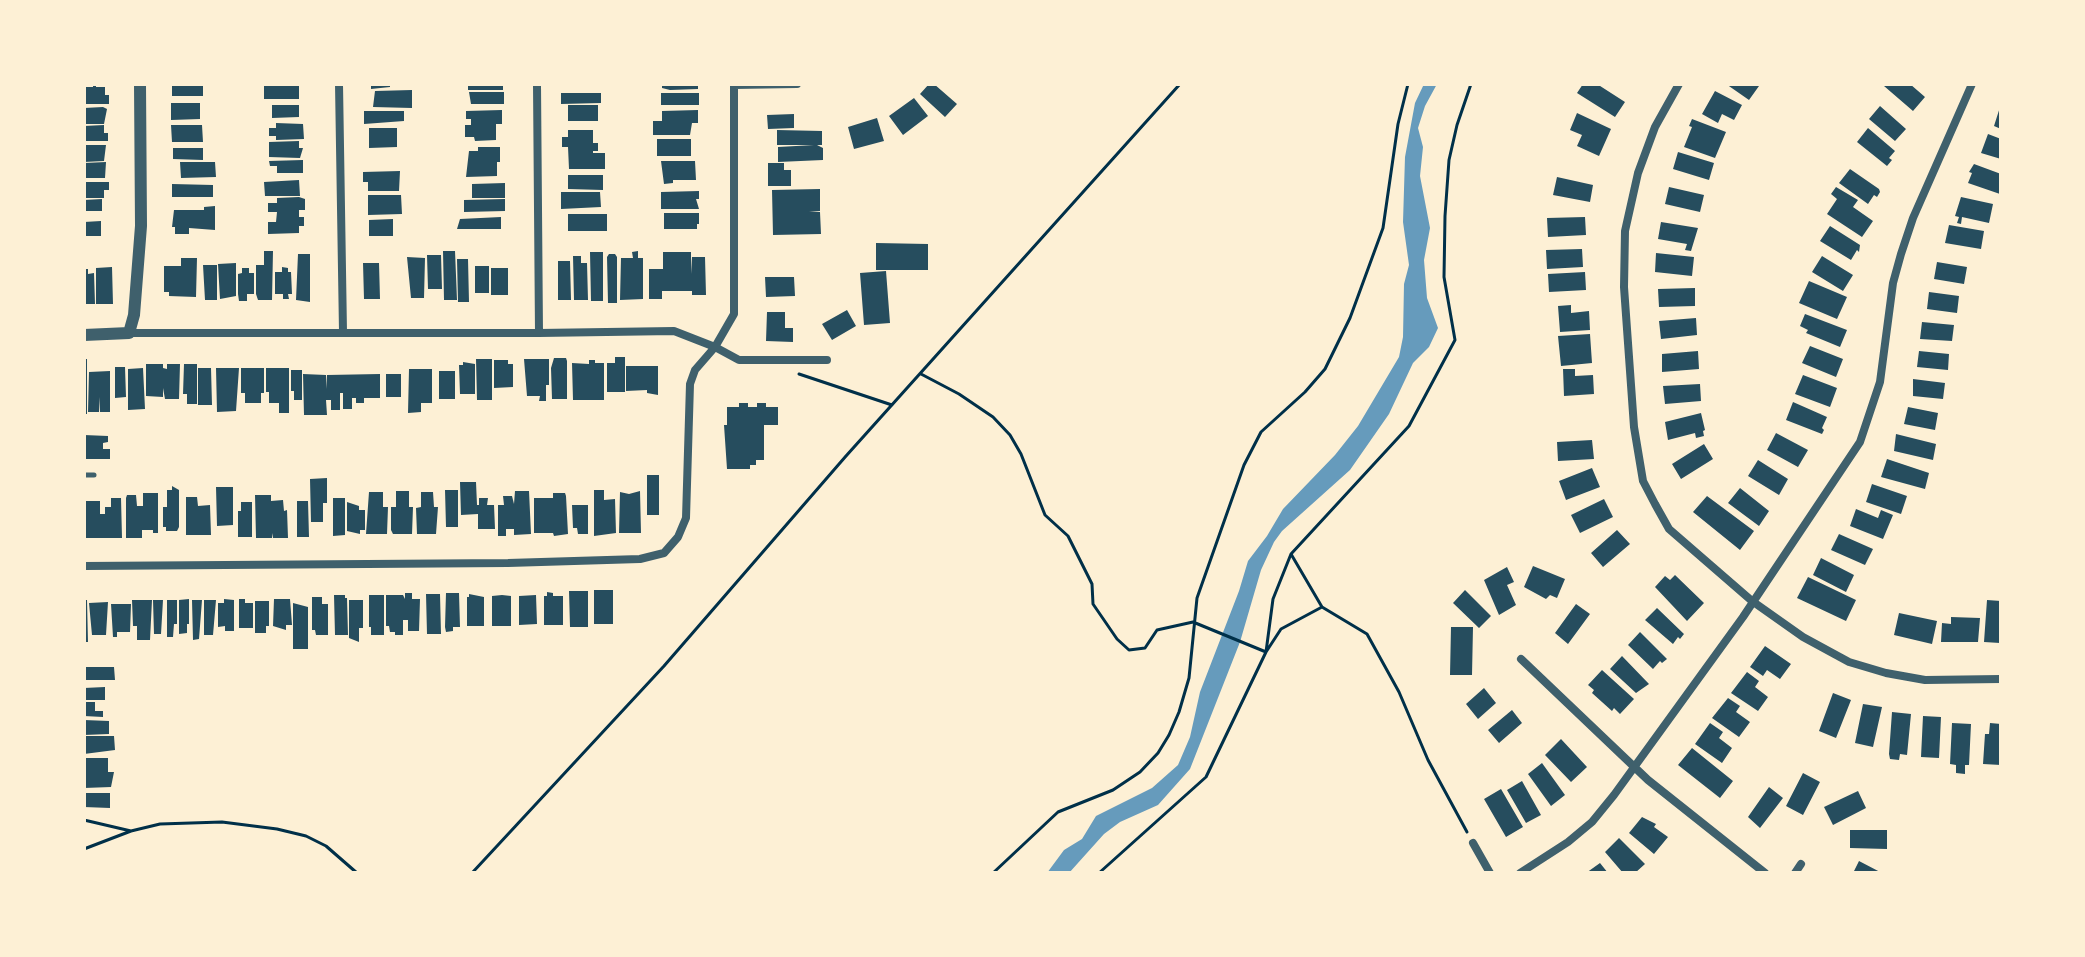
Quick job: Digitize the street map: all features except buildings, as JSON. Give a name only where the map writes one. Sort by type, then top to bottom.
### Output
[{"type":"street","points":[[129,333],[138,292],[141,226],[140,84]]},
{"type":"street","points":[[339,84],[343,332]]},
{"type":"street","points":[[537,84],[539,333]]},
{"type":"street","points":[[84,566],[508,563],[640,559],[664,553],[678,537],[686,518],[690,384],[695,370],[715,347],[734,314],[734,84],[797,84]]},
{"type":"street","points":[[1679,84],[1655,127],[1638,173],[1625,231],[1624,287],[1634,427],[1643,481],[1669,529],[1752,601],[1803,637],[1849,662],[1886,673],[1925,680],[2001,679]]},
{"type":"street","points":[[1520,873],[1556,851],[1592,822],[1752,601],[1860,442],[1880,382],[1893,283],[1901,254],[1913,218],[1972,84]]},
{"type":"street","points":[[84,335],[674,331],[739,360],[827,360]]},
{"type":"street","points":[[1521,659],[1634,767],[1765,873]]},
{"type":"street","points":[[1473,843],[1490,873]]},
{"type":"street","points":[[1795,873],[1801,864]]},
{"type":"lane","points":[[84,475],[94,475]]},
{"type":"path","points":[[472,873],[664,666],[892,405],[1180,84]]},
{"type":"path","points":[[993,873],[1058,812],[1113,790],[1140,772],[1158,753],[1179,712],[1186,689],[1197,598],[1252,448],[1272,420],[1305,392],[1325,369],[1350,318],[1383,228],[1398,124],[1408,84]]},
{"type":"path","points":[[1264,651],[1273,599],[1291,554],[1409,426],[1455,340],[1444,277],[1445,216],[1449,160],[1471,84]]},
{"type":"path","points":[[799,374],[892,405]]},
{"type":"path","points":[[921,374],[993,417],[1010,435],[1021,454],[1045,515],[1068,536],[1092,584],[1093,604],[1117,639],[1129,650],[1145,648],[1157,630],[1193,622],[1264,651]]},
{"type":"path","points":[[1291,554],[1322,607],[1367,634],[1399,692],[1428,760],[1473,843]]},
{"type":"path","points":[[1099,873],[1206,777],[1264,651],[1281,629],[1322,607]]},
{"type":"path","points":[[84,820],[131,831]]},
{"type":"path","points":[[84,849],[131,831],[160,824],[222,822],[306,836],[326,846],[357,873]]},
{"type":"water","points":[[1424,84],[1437,84],[1418,128],[1423,147],[1420,176],[1430,228],[1424,260],[1427,298],[1438,328],[1429,347],[1413,363],[1389,414],[1350,470],[1282,531],[1274,542],[1261,570],[1240,642],[1190,769],[1158,805],[1120,822],[1104,834],[1069,873],[1047,873],[1064,850],[1082,839],[1096,816],[1152,788],[1178,765],[1190,737],[1200,692],[1248,561],[1283,509],[1358,426],[1399,357],[1403,337],[1404,284],[1409,265],[1403,222],[1405,157],[1415,103]]}]
